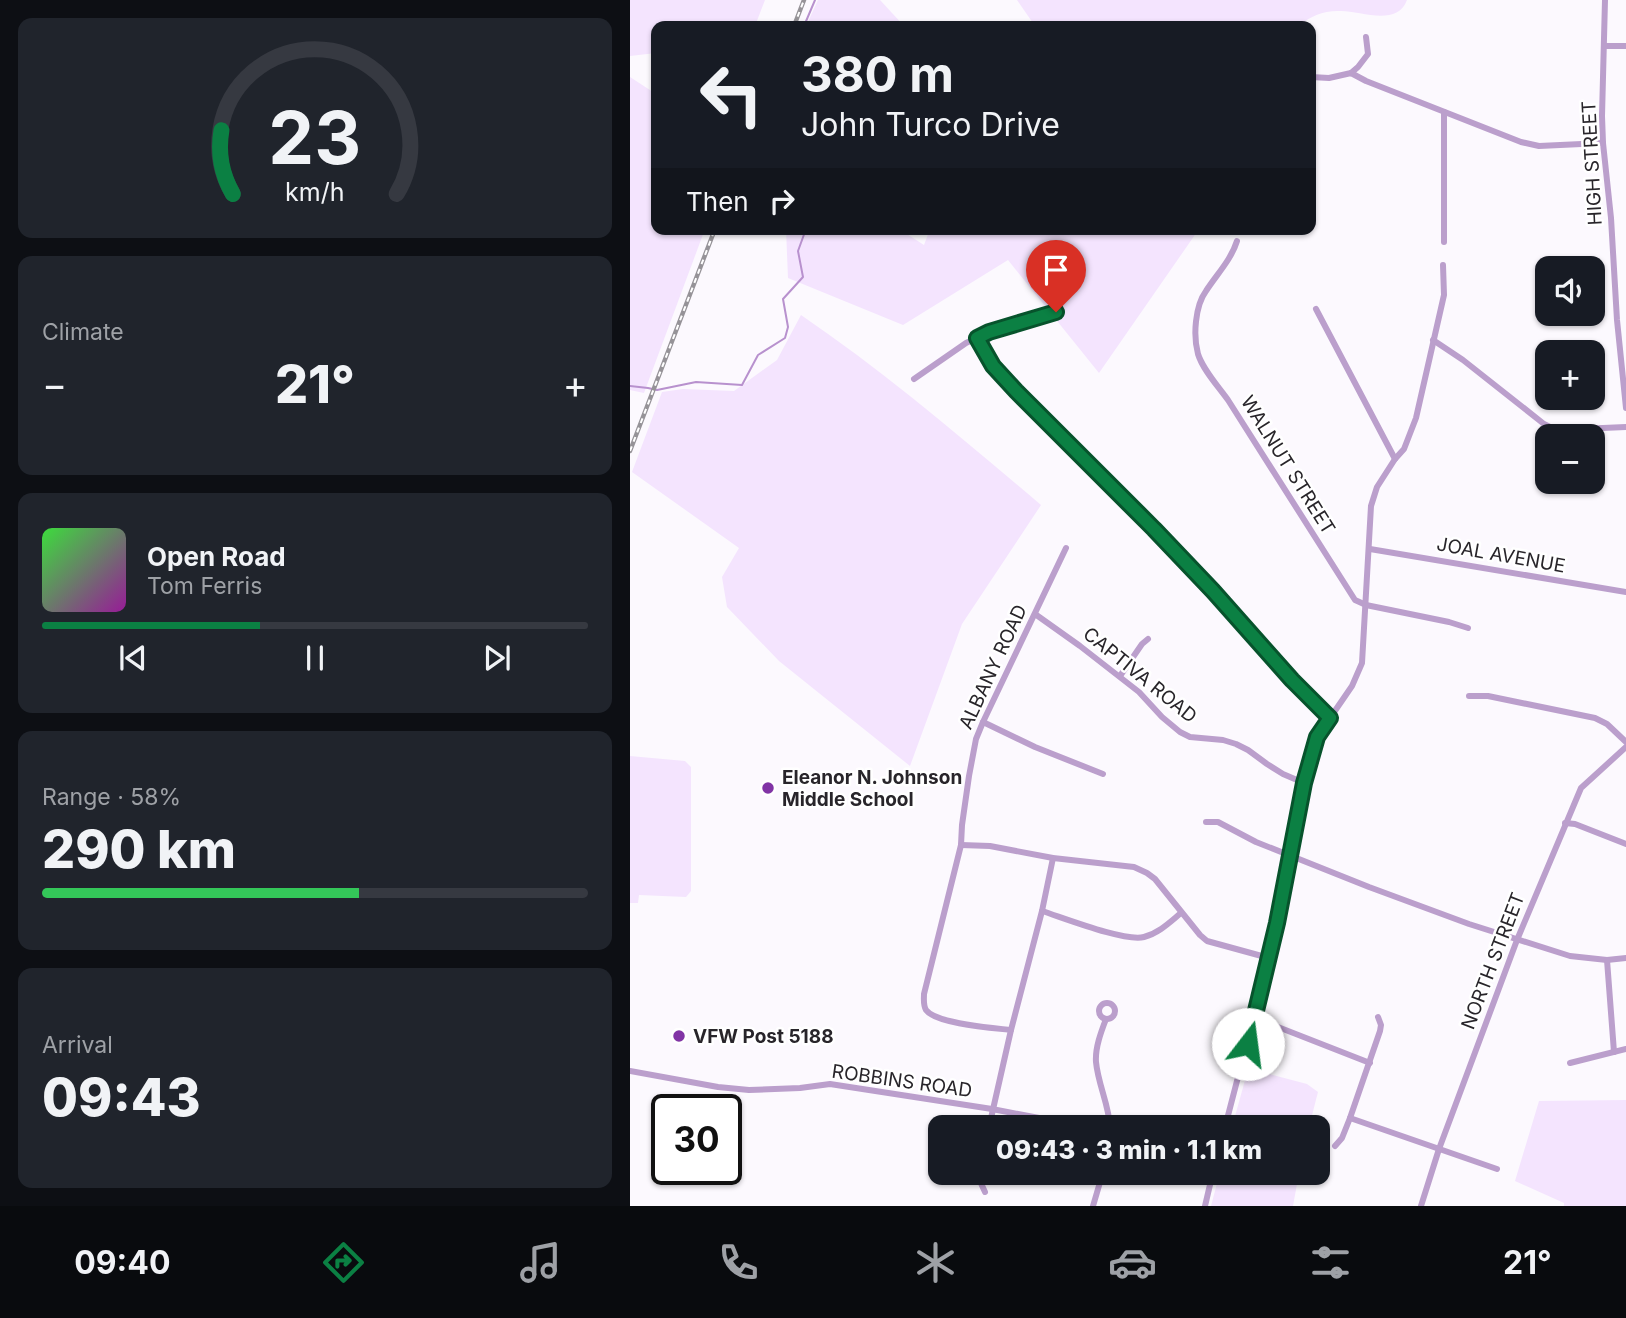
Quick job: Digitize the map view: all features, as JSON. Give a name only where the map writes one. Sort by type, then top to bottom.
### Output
[{"type":"street","name":"HIGH STREET","points":[[1605,0],[1603,143],[1626,408]]},
{"type":"street","points":[[1316,77],[1329,78],[1351,72],[1358,67],[1368,54],[1366,37]]},
{"type":"street","points":[[1605,46],[1626,47]]},
{"type":"street","points":[[1351,72],[1366,81],[1521,142],[1539,146],[1603,143]]},
{"type":"street","points":[[1444,111],[1444,242]]},
{"type":"street","name":"WALNUT STREET","points":[[1237,241],[1230,259],[1200,299],[1197,312],[1198,353],[1353,598],[1366,604]]},
{"type":"street","points":[[1228,1115],[1255,1018],[1304,783],[1317,737],[1352,686],[1362,663],[1370,515],[1377,487],[1395,459],[1405,449],[1416,418],[1444,295],[1443,265]]},
{"type":"street","points":[[1316,309],[1395,459]]},
{"type":"street","points":[[914,379],[966,343],[989,332],[1056,312]]},
{"type":"street","points":[[977,338],[993,366],[1016,391],[1154,529],[1330,718]]},
{"type":"street","points":[[1433,340],[1463,360],[1544,424],[1556,430],[1626,427]]},
{"type":"street","name":"ALBANY ROAD","points":[[1011,1030],[937,1018],[929,1013],[924,1005],[924,994],[961,845],[976,739],[1066,548]]},
{"type":"street","name":"JOAL AVENUE","points":[[1370,549],[1626,592]]},
{"type":"street","points":[[1366,604],[1468,628]]},
{"type":"street","name":"CAPTIVA ROAD","points":[[1035,614],[1120,676],[1180,732],[1190,737],[1236,744],[1283,774],[1304,783]]},
{"type":"street","points":[[1120,676],[1148,639]]},
{"type":"street","points":[[1469,696],[1488,696],[1595,718],[1607,724],[1626,744]]},
{"type":"street","points":[[983,722],[1035,747],[1103,774]]},
{"type":"street","name":"NORTH STREET","points":[[1421,1206],[1439,1149],[1517,940],[1581,788],[1626,744]]},
{"type":"street","points":[[1206,822],[1218,822],[1256,842],[1386,894],[1517,940],[1570,956],[1607,960],[1626,958]]},
{"type":"street","points":[[1566,823],[1576,824],[1626,844]]},
{"type":"street","points":[[961,845],[990,846],[1052,858],[1134,867],[1155,879],[1207,941],[1269,958]]},
{"type":"street","points":[[991,1115],[1042,911],[1052,858]]},
{"type":"street","points":[[1042,911],[1107,932],[1137,938],[1157,932],[1181,913]]},
{"type":"street","points":[[1607,960],[1614,1052]]},
{"type":"street","points":[[1335,1146],[1342,1138],[1370,1063],[1381,1025],[1377,1017]]},
{"type":"street","points":[[1255,1018],[1370,1063]]},
{"type":"street","points":[[1106,1019],[1100,1034],[1096,1061],[1110,1115]]},
{"type":"street","points":[[1570,1063],[1626,1049]]},
{"type":"street","name":"ROBBINS ROAD","points":[[630,1071],[749,1090],[830,1084],[1023,1115]]},
{"type":"street","points":[[1350,1118],[1497,1169]]},
{"type":"street","points":[[982,1185],[985,1192]]},
{"type":"street","points":[[1093,1206],[1099,1185]]},
{"type":"street","points":[[1205,1206],[1210,1185]]},
{"type":"shaded area","points":[[630,0],[765,0],[757,21],[651,21],[651,54],[630,56]]},
{"type":"shaded area","points":[[818,0],[880,0],[899,21],[808,21]]},
{"type":"shaded area","points":[[1017,0],[1407,0],[1402,8],[1387,15],[1341,11],[1324,13],[1305,21],[1032,21]]},
{"type":"shaded area","points":[[630,77],[651,91],[651,235],[703,235],[644,393],[630,390]]},
{"type":"shaded area","points":[[786,235],[908,235],[924,245],[928,235],[1195,235],[1099,373],[1008,260],[903,325],[788,278]]},
{"type":"shaded area","points":[[801,315],[894,383],[1041,505],[962,624],[910,766],[779,661],[727,607],[722,577],[739,548],[632,472],[662,392],[683,389],[734,391],[777,360]]},
{"type":"shaded area","points":[[630,756],[685,761],[691,767],[691,891],[686,897],[639,895],[638,903],[630,903]]},
{"type":"shaded area","points":[[1250,1069],[1307,1084],[1318,1092],[1312,1115],[1235,1115]]},
{"type":"shaded area","points":[[1626,1100],[1626,1206],[1564,1206],[1564,1203],[1515,1181],[1539,1101]]},
{"type":"shaded area","points":[[1217,1185],[1297,1185],[1293,1206],[1211,1206]]},
{"type":"waterway","points":[[806,21],[815,0]]},
{"type":"waterway","points":[[630,386],[657,390],[696,382],[742,385],[758,355],[785,338],[788,327],[783,299],[803,277],[798,251],[804,235]]},
{"type":"railway","points":[[796,21],[804,0]]},
{"type":"railway","points":[[630,451],[713,235]]},
{"type":"place","name":"Eleanor N. Johnson Middle School","points":[[768,788]]},
{"type":"place","name":"VFW Post 5188","points":[[679,1036]]},
{"type":"route","points":[[1056,312],[977,338],[993,366],[1016,391],[1154,529],[1330,718],[1317,737],[1310,757],[1277,923],[1248,1044]]}]
